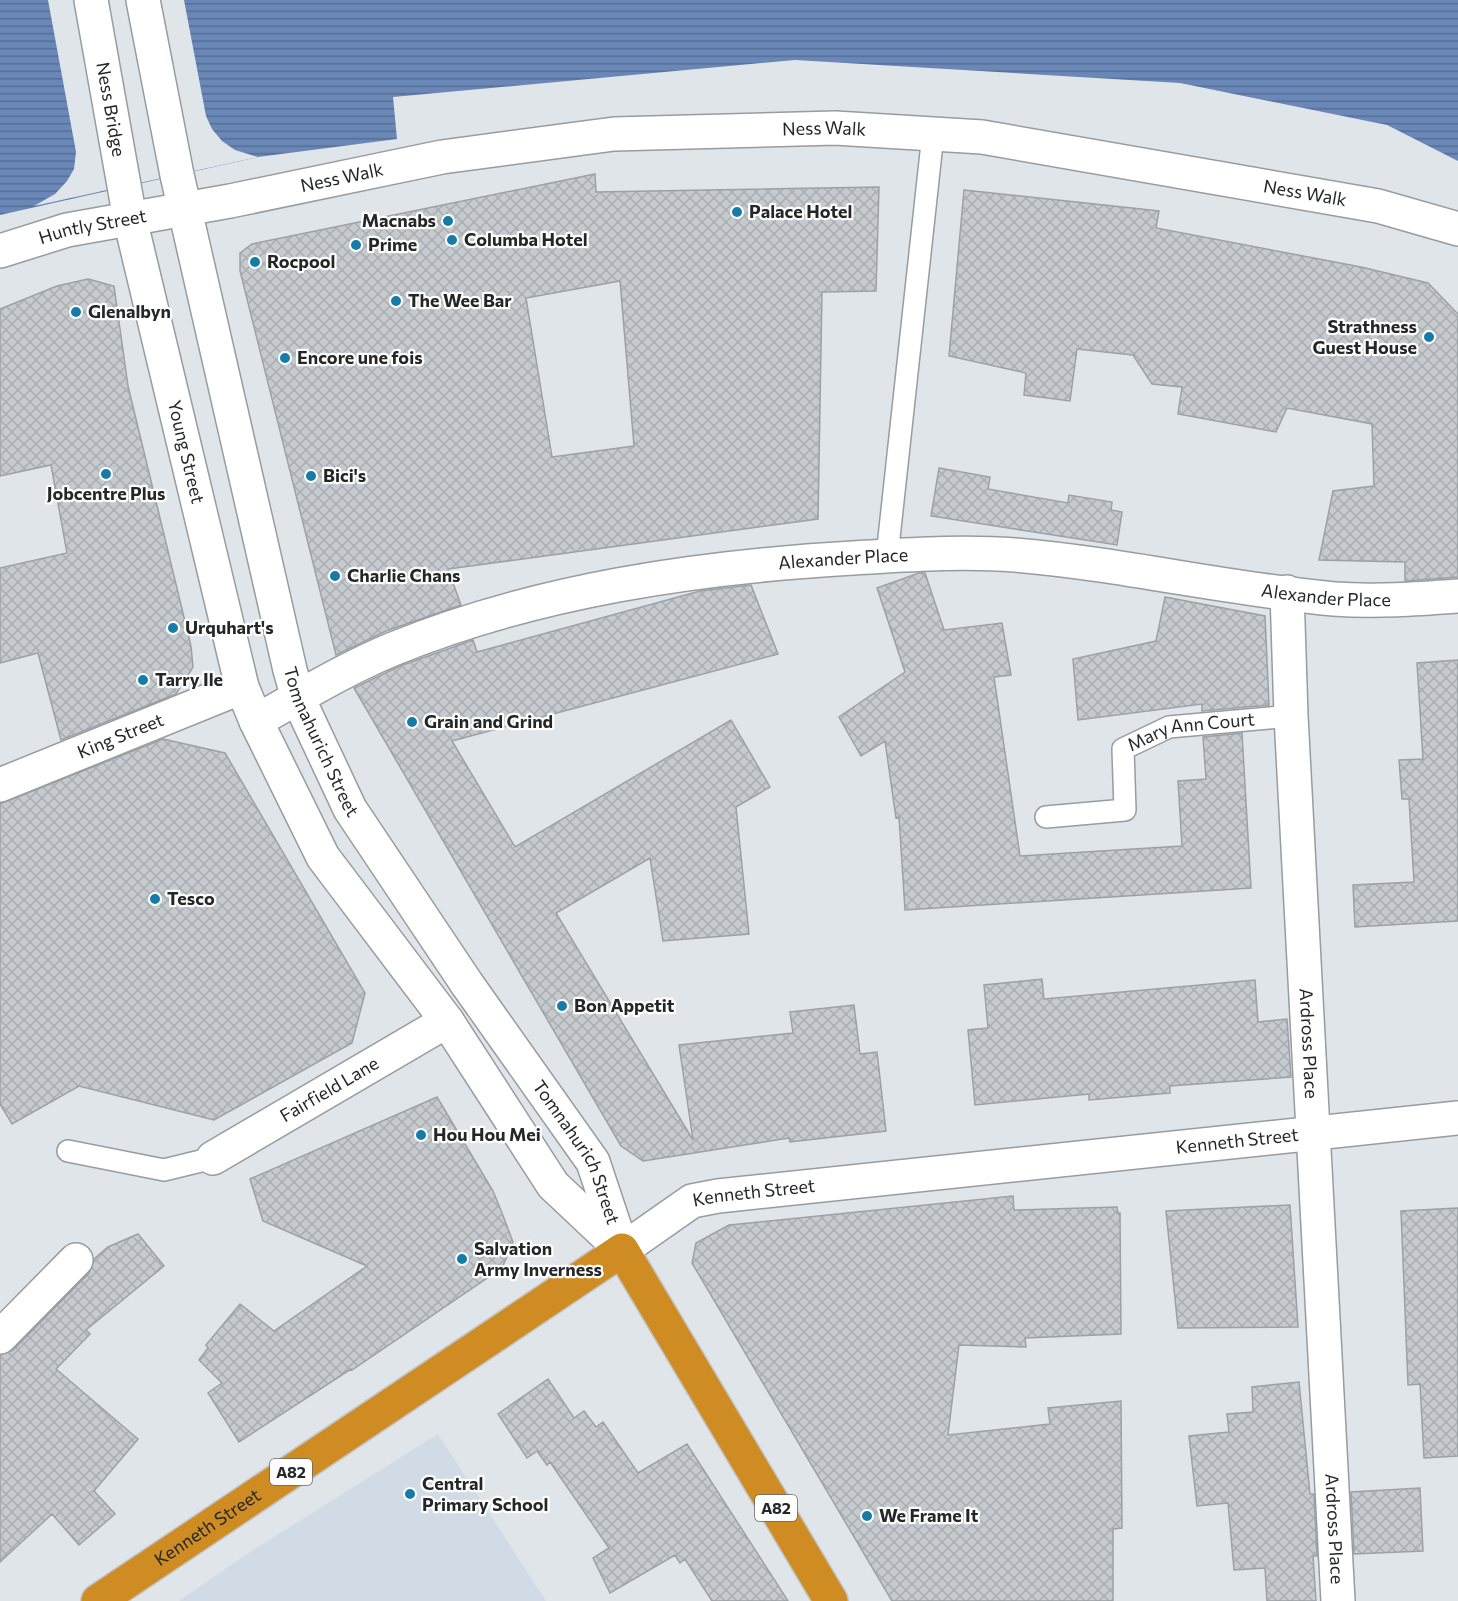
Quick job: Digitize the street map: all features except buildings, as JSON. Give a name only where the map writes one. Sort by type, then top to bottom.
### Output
[{"type":"highway","name":"Kenneth Street","points":[[98,1601],[622,1250]]},
{"type":"highway","name":"Tomnahurich Street","points":[[622,1250],[831,1601]]},
{"type":"street","name":"Ness Bridge","points":[[91,0],[130,219]]},
{"type":"street","points":[[143,0],[177,175],[294,684]]},
{"type":"street","name":"Ness Walk","points":[[186,209],[442,157],[614,134],[835,128],[982,137],[1378,206],[1458,228]]},
{"type":"street","name":"Huntly Street","points":[[0,251],[67,230],[186,209]]},
{"type":"street","name":"Young Street","points":[[130,219],[242,687]]},
{"type":"street","name":"Alexander Place","points":[[256,721],[294,684],[516,609],[650,579],[806,561],[955,553],[1015,555],[1334,599],[1393,601],[1458,596]]},
{"type":"street","name":"Ardross Place","points":[[1287,592],[1291,716],[1338,1601]]},
{"type":"street","name":"Tomnahurich Street","points":[[294,684],[350,809],[467,984],[593,1162],[622,1250],[553,1185],[447,1021],[323,857],[256,721],[242,687],[294,684]]},
{"type":"street","name":"King Street","points":[[0,785],[242,687]]},
{"type":"street","name":"Fairfield Lane","points":[[213,1158],[447,1021]]},
{"type":"street","name":"Kenneth Street","points":[[622,1250],[692,1201],[709,1198],[1458,1118]]},
{"type":"street","points":[[0,1337],[76,1260]]},
{"type":"lane","points":[[887,556],[933,134]]},
{"type":"lane","name":"Mary Ann Court","points":[[1046,817],[1125,810],[1123,749],[1169,727],[1291,716]]},
{"type":"lane","points":[[68,1151],[164,1170],[213,1158]]},
{"type":"shaded area","name":"Central Primary School","points":[[438,1434],[546,1601],[179,1601],[247,1554]]},
{"type":"water","points":[[0,0],[1458,0],[1458,161],[1387,125],[1180,83],[795,60],[393,97],[397,139],[258,157],[0,215]]},
{"type":"pier","points":[[48,0],[184,0],[206,116],[212,129],[222,141],[235,150],[258,157],[34,206],[55,194],[67,181],[74,169],[76,152]]},
{"type":"place","name":"Palace Hotel","points":[[737,212]]},
{"type":"place","name":"Macnabs","points":[[448,221]]},
{"type":"place","name":"Columba Hotel","points":[[452,240]]},
{"type":"place","name":"Prime","points":[[356,245]]},
{"type":"place","name":"Rocpool","points":[[255,262]]},
{"type":"place","name":"The Wee Bar","points":[[396,301]]},
{"type":"place","name":"Glenalbyn","points":[[76,312]]},
{"type":"place","name":"Strathness Guest House","points":[[1429,337]]},
{"type":"place","name":"Encore une fois","points":[[285,358]]},
{"type":"place","name":"Jobcentre Plus","points":[[106,474]]},
{"type":"place","name":"Bici's","points":[[311,476]]},
{"type":"place","name":"Charlie Chans","points":[[335,576]]},
{"type":"place","name":"Urquhart's","points":[[173,628]]},
{"type":"place","name":"Tarry Ile","points":[[143,680]]},
{"type":"place","name":"Grain and Grind","points":[[412,722]]},
{"type":"place","name":"Tesco","points":[[155,899]]},
{"type":"place","name":"Bon Appetit","points":[[562,1006]]},
{"type":"place","name":"Hou Hou Mei","points":[[421,1135]]},
{"type":"place","name":"Salvation Army Inverness","points":[[462,1259]]},
{"type":"place","name":"Central Primary School","points":[[410,1494]]},
{"type":"place","name":"We Frame It","points":[[867,1516]]}]
